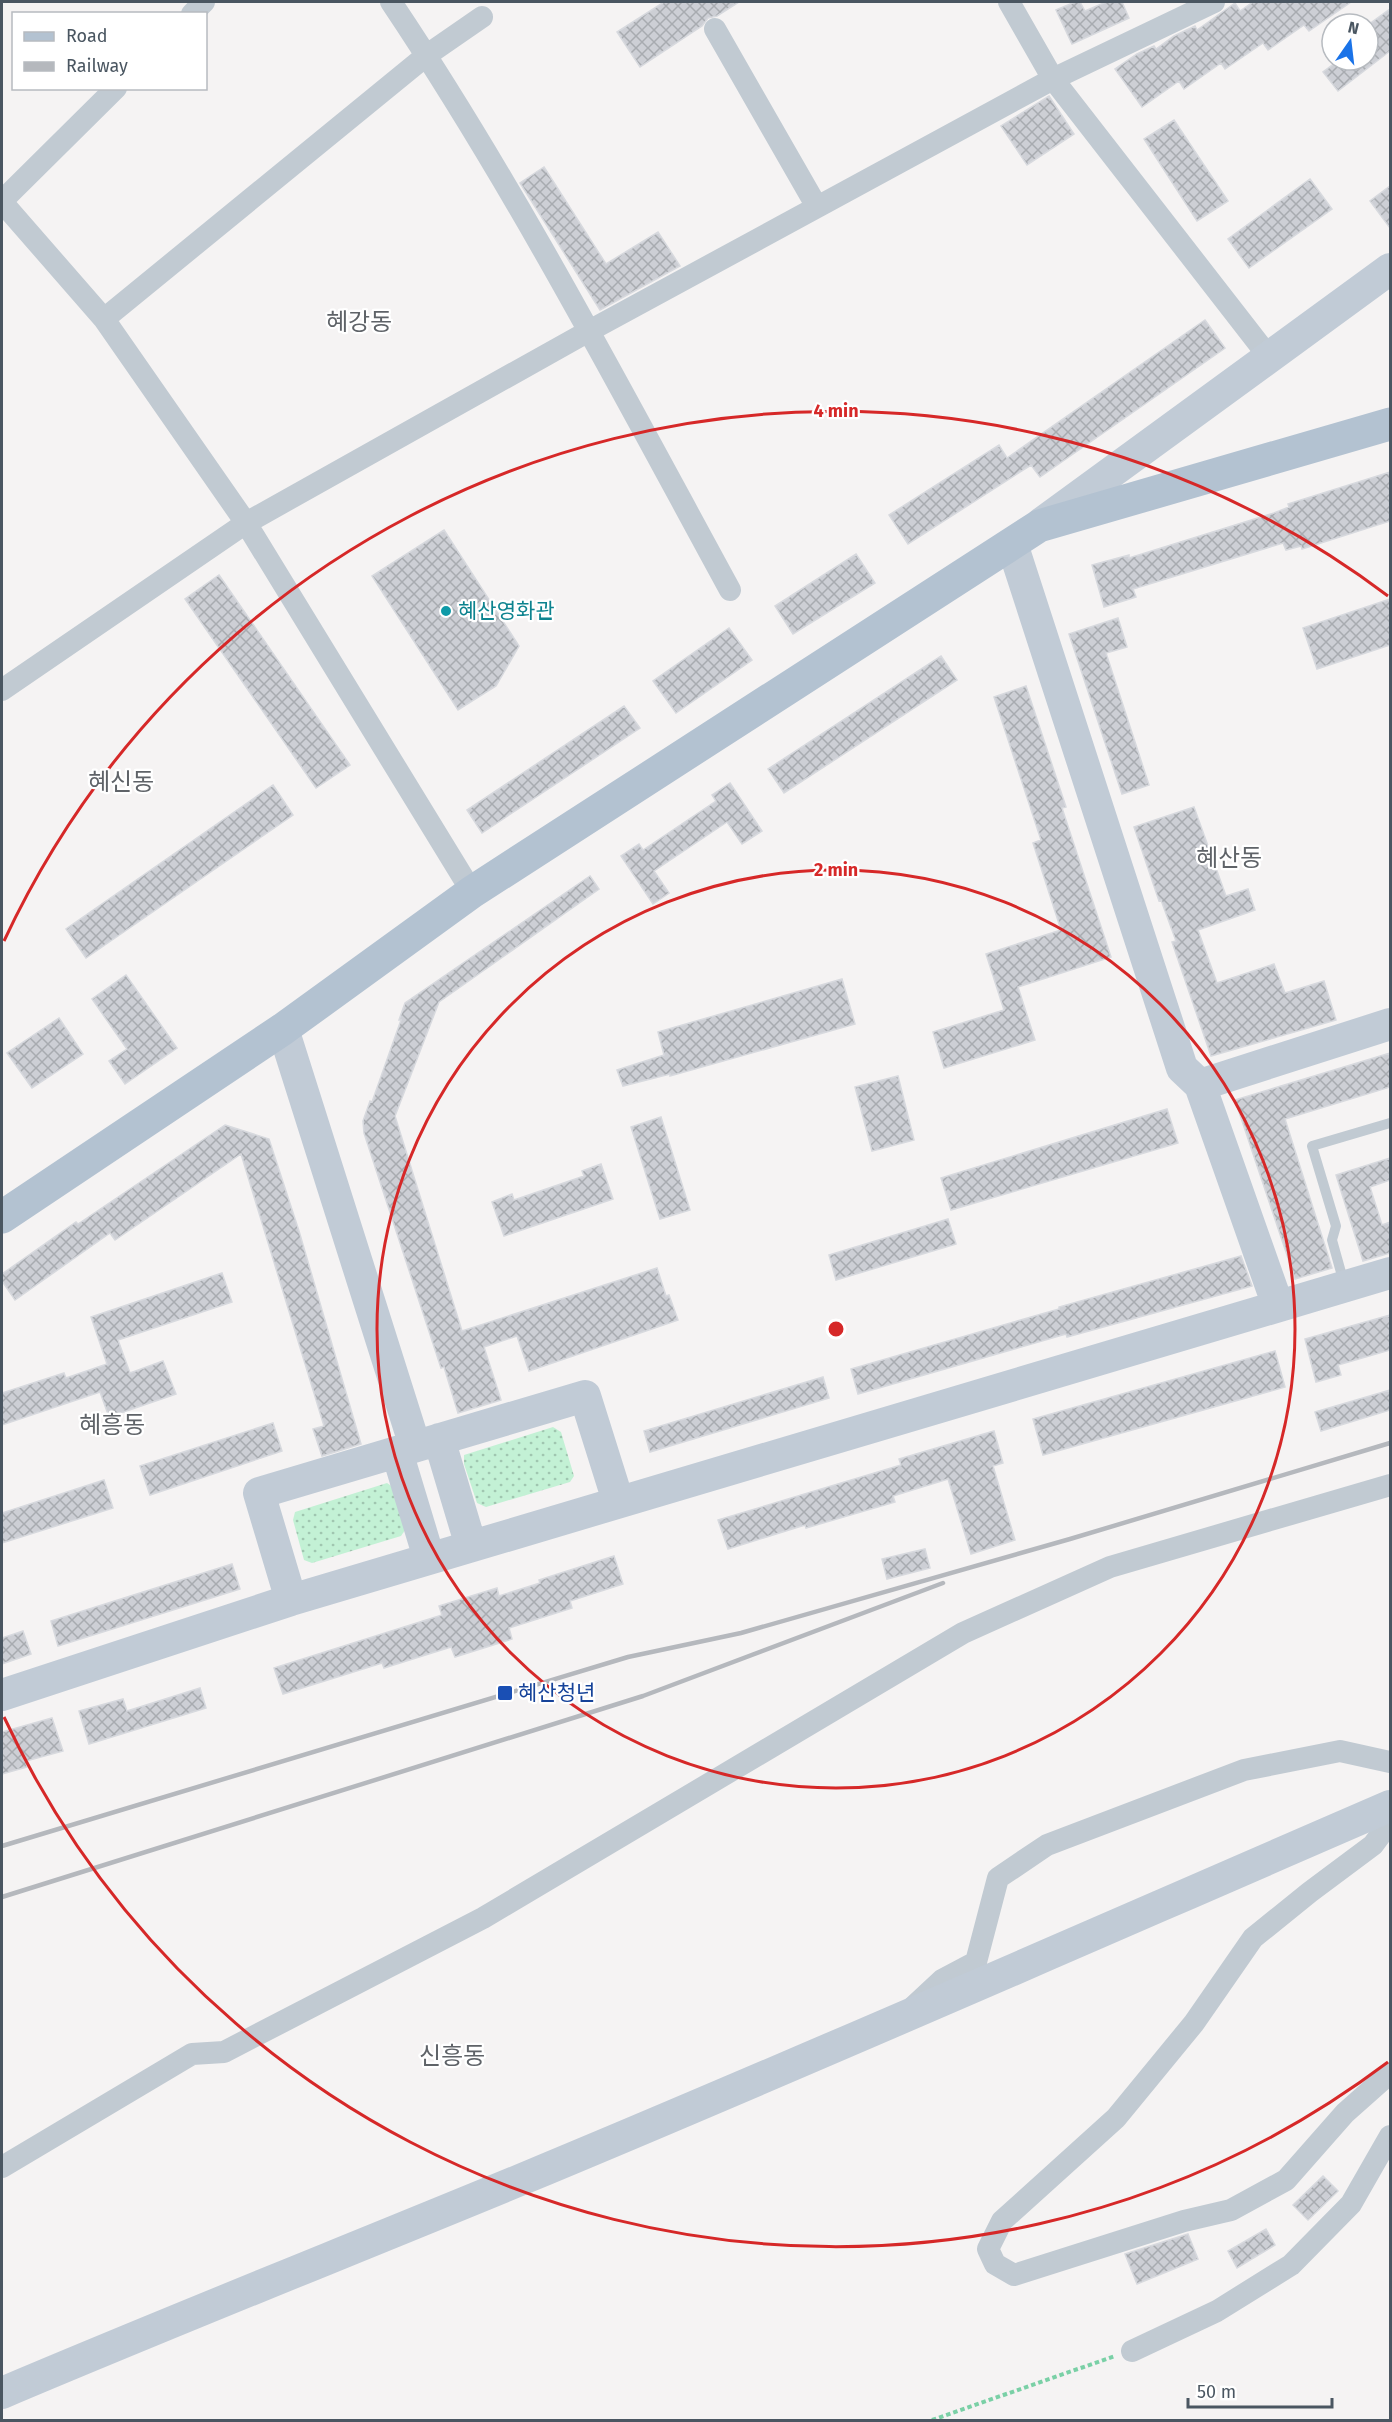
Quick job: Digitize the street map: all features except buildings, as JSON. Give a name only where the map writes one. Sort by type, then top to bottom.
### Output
[{"type":"main road","points":[[2,1216],[283,1029],[472,892],[1039,526],[1390,269]]},
{"type":"main road","points":[[1039,526],[1390,424]]},
{"type":"main road","points":[[1012,544],[1182,1068],[1200,1085],[1278,1306]]},
{"type":"main road","points":[[1200,1085],[1390,1024]]},
{"type":"main road","points":[[283,1029],[417,1446],[471,1546]]},
{"type":"main road","points":[[2,1695],[291,1600],[429,1558],[1390,1273]]},
{"type":"main road","points":[[291,1600],[259,1493],[585,1396],[618,1502]]},
{"type":"main road","points":[[417,1446],[429,1558]]},
{"type":"main road","points":[[2,2393],[186,2315],[520,2180],[1390,1806]]},
{"type":"street","points":[[392,2],[427,55],[589,332],[730,590]]},
{"type":"street","points":[[1009,2],[1053,79],[1269,357]]},
{"type":"street","points":[[2,690],[246,523],[589,332],[1053,79],[1214,2]]},
{"type":"street","points":[[104,319],[427,55],[482,17]]},
{"type":"street","points":[[715,29],[817,207]]},
{"type":"street","points":[[114,90],[2,201],[104,319],[246,523],[472,892]]},
{"type":"street","points":[[2,2167],[192,2054],[224,2052],[483,1918],[963,1633],[1110,1567],[1390,1485]]},
{"type":"street","points":[[901,2018],[942,1980],[976,1962],[998,1878],[1047,1845],[1244,1770],[1340,1750],[1390,1762]]},
{"type":"street","points":[[1390,1822],[1373,1845],[1253,1938],[1194,2023],[1116,2118],[1002,2221],[988,2249],[995,2264],[1014,2275],[1184,2221],[1231,2210],[1286,2180],[1345,2113],[1390,2073]]},
{"type":"street","points":[[1132,2351],[1217,2311],[1291,2265],[1351,2204],[1390,2136]]},
{"type":"lane","points":[[1345,1286],[1332,1240],[1336,1226],[1312,1146],[1390,1123]]},
{"type":"path","points":[[932,2421],[1132,2351]]},
{"type":"green space","points":[[553,1427],[561,1432],[574,1476],[570,1482],[486,1507],[477,1503],[464,1464],[464,1455]]},
{"type":"green space","points":[[387,1483],[393,1487],[405,1530],[401,1536],[312,1563],[304,1560],[293,1520],[295,1512]]},
{"type":"railway","points":[[2,1846],[628,1657],[741,1633],[1070,1539],[1390,1443]]},
{"type":"railway","points":[[2,1897],[643,1696],[943,1583]]},
{"type":"place","name":"혜산영화관","points":[[446,611]]},
{"type":"place","name":"혜산청년","points":[[505,1693]]},
{"type":"district","name":"혜강동","points":[[359,322]]},
{"type":"district","name":"혜신동","points":[[121,782]]},
{"type":"district","name":"혜산동","points":[[1229,858]]},
{"type":"district","name":"혜흥동","points":[[112,1425]]},
{"type":"district","name":"신흥동","points":[[452,2056]]}]
